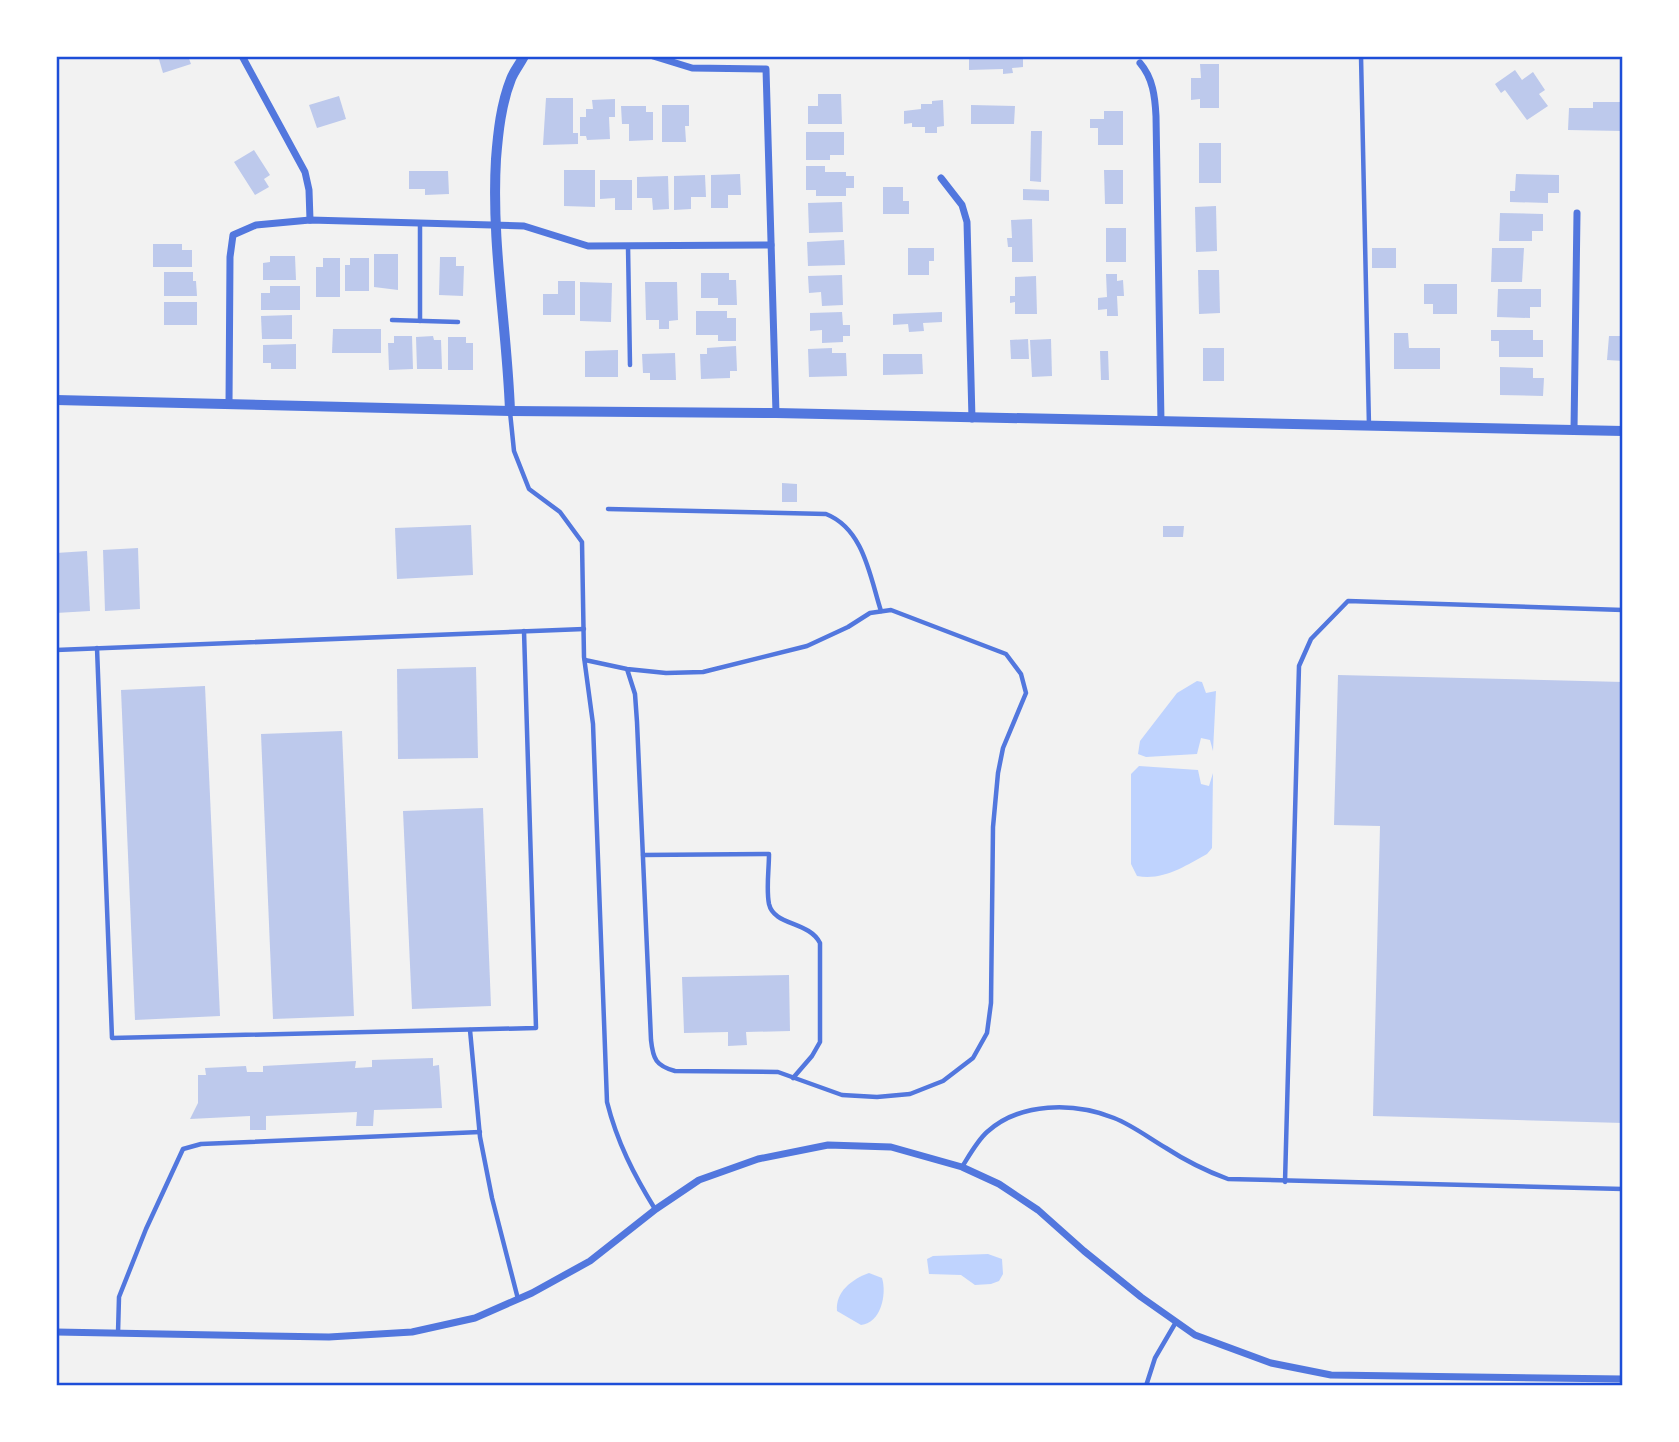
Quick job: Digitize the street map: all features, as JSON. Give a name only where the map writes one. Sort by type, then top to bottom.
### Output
[{"type":"street","points":[[242,56],[305,172],[309,190],[310,220]]},
{"type":"street","points":[[510,411],[494,190],[497,139],[511,79],[524,56]]},
{"type":"street","points":[[653,56],[692,68],[766,69],[776,413]]},
{"type":"street","points":[[1140,63],[1147,71],[1154,95],[1156,116],[1161,422]]},
{"type":"street","points":[[941,178],[961,205],[967,222],[972,419]]},
{"type":"street","points":[[1574,430],[1577,213]]},
{"type":"street","points":[[229,404],[230,257],[233,235],[256,225],[310,220],[524,226],[588,246],[771,244]]},
{"type":"street","points":[[56,400],[1623,431]]},
{"type":"street","points":[[56,1332],[330,1337],[412,1332],[475,1318],[590,1261],[656,1209],[699,1180],[758,1159],[828,1145],[891,1147],[962,1167],[999,1184],[1038,1210],[1084,1251],[1195,1335],[1271,1363],[1331,1375],[1623,1379]]},
{"type":"lane","points":[[1361,56],[1369,426]]},
{"type":"lane","points":[[419,321],[420,224]]},
{"type":"lane","points":[[628,245],[630,365]]},
{"type":"lane","points":[[392,320],[458,322]]},
{"type":"lane","points":[[510,411],[514,451],[529,489],[560,512],[582,542],[585,660],[593,724],[607,1102],[617,1138],[636,1178],[656,1209]]},
{"type":"lane","points":[[608,509],[826,514],[848,526],[856,538],[881,611]]},
{"type":"lane","points":[[1286,1182],[1299,666],[1311,639],[1348,601],[1623,610]]},
{"type":"lane","points":[[585,660],[627,670],[703,672],[807,646],[870,613],[881,611],[891,611],[1006,654],[1021,674],[1026,693],[1003,748],[994,813],[991,1003],[987,1033],[973,1058],[943,1080],[911,1094],[877,1097],[842,1095],[778,1072],[674,1071],[660,1067],[653,1058],[635,694],[627,670]]},
{"type":"lane","points":[[56,650],[584,629]]},
{"type":"lane","points":[[97,649],[112,1038],[536,1028],[524,631]]},
{"type":"lane","points":[[643,855],[769,854],[769,905],[783,920],[808,928],[820,943],[820,1042],[812,1056],[793,1077]]},
{"type":"lane","points":[[470,1030],[480,1132],[492,1198],[518,1299]]},
{"type":"lane","points":[[962,1167],[986,1132],[1007,1118],[1035,1108],[1062,1108],[1090,1111],[1115,1118],[1204,1170],[1228,1179],[1623,1189]]},
{"type":"lane","points":[[118,1333],[119,1297],[183,1149],[201,1144],[480,1132]]},
{"type":"lane","points":[[1146,1386],[1155,1358],[1177,1322]]},
{"type":"water","points":[[1197,681],[1202,682],[1206,693],[1216,691],[1213,751],[1210,740],[1201,738],[1197,754],[1146,757],[1138,754],[1140,741],[1177,693]]},
{"type":"water","points":[[1139,766],[1198,770],[1201,784],[1209,786],[1213,773],[1212,848],[1207,854],[1182,868],[1156,876],[1137,876],[1131,864],[1131,774]]},
{"type":"water","points":[[988,1254],[1002,1259],[1003,1274],[999,1281],[991,1284],[975,1285],[961,1275],[929,1274],[927,1259],[933,1256]]},
{"type":"water","points":[[869,1273],[882,1278],[883,1299],[873,1319],[861,1325],[837,1311],[837,1304],[846,1287]]},
{"type":"building","points":[[158,56],[188,56],[191,64],[163,73]]},
{"type":"building","points":[[969,56],[1023,56],[1023,67],[1012,68],[1013,73],[1003,74],[1003,69],[969,70]]},
{"type":"building","points":[[1200,64],[1219,64],[1219,108],[1200,108],[1200,99],[1191,100],[1191,78],[1201,78]]},
{"type":"building","points":[[1515,70],[1522,80],[1533,72],[1545,90],[1539,94],[1548,106],[1527,120],[1505,90],[1501,93],[1495,84]]},
{"type":"building","points":[[818,94],[841,94],[842,124],[808,124],[808,106],[818,106]]},
{"type":"building","points":[[339,96],[346,119],[317,128],[309,105]]},
{"type":"building","points":[[546,98],[573,98],[573,133],[578,133],[578,144],[543,145]]},
{"type":"building","points":[[615,99],[615,117],[609,117],[610,139],[587,140],[586,136],[580,136],[580,117],[586,117],[586,109],[593,109],[592,100]]},
{"type":"building","points":[[943,100],[944,126],[937,127],[937,133],[925,133],[925,127],[912,127],[912,123],[904,124],[904,111],[921,109],[921,104]]},
{"type":"building","points":[[1593,102],[1622,102],[1623,131],[1568,130],[1569,108],[1593,108]]},
{"type":"building","points":[[662,105],[689,105],[689,126],[685,126],[686,142],[662,142]]},
{"type":"building","points":[[971,105],[1015,106],[1014,124],[971,124]]},
{"type":"building","points":[[621,106],[646,106],[646,112],[653,112],[653,140],[629,141],[629,124],[622,124]]},
{"type":"building","points":[[1104,111],[1123,111],[1123,145],[1098,145],[1098,128],[1090,128],[1090,119],[1104,119]]},
{"type":"building","points":[[1031,131],[1042,131],[1041,182],[1030,181]]},
{"type":"building","points":[[806,132],[844,132],[844,155],[830,155],[830,160],[806,160]]},
{"type":"building","points":[[1199,143],[1221,143],[1221,183],[1199,183]]},
{"type":"building","points":[[254,150],[270,175],[264,179],[269,187],[255,195],[234,162]]},
{"type":"building","points":[[806,166],[825,166],[825,172],[846,172],[846,176],[854,176],[854,188],[846,188],[846,196],[816,196],[816,190],[806,190]]},
{"type":"building","points":[[564,170],[595,170],[595,207],[564,206]]},
{"type":"building","points":[[1104,170],[1123,170],[1123,204],[1105,204]]},
{"type":"building","points":[[409,171],[448,171],[449,194],[425,195],[425,189],[409,189]]},
{"type":"building","points":[[740,174],[741,195],[728,195],[728,208],[711,208],[711,175]]},
{"type":"building","points":[[1516,174],[1559,175],[1559,193],[1548,193],[1548,203],[1510,202],[1510,191],[1515,191]]},
{"type":"building","points":[[705,175],[706,197],[691,197],[691,209],[674,210],[674,176]]},
{"type":"building","points":[[668,176],[669,209],[653,210],[652,198],[637,198],[637,177]]},
{"type":"building","points":[[600,180],[632,180],[632,210],[615,210],[615,198],[600,199]]},
{"type":"building","points":[[883,187],[903,187],[903,201],[909,201],[909,214],[883,214]]},
{"type":"building","points":[[1023,189],[1049,190],[1049,201],[1023,200]]},
{"type":"building","points":[[842,202],[843,232],[809,233],[808,203]]},
{"type":"building","points":[[1216,206],[1217,251],[1196,252],[1195,207]]},
{"type":"building","points":[[1500,213],[1543,214],[1543,231],[1532,231],[1532,241],[1499,241]]},
{"type":"building","points":[[1032,219],[1033,262],[1012,262],[1012,247],[1008,247],[1007,238],[1012,238],[1011,220]]},
{"type":"building","points":[[1106,228],[1126,228],[1126,262],[1106,262]]},
{"type":"building","points":[[844,240],[845,265],[808,266],[807,242]]},
{"type":"building","points":[[153,244],[182,244],[182,250],[192,250],[192,267],[153,267]]},
{"type":"building","points":[[908,248],[934,248],[934,261],[929,261],[929,275],[908,275]]},
{"type":"building","points":[[1372,248],[1396,248],[1396,268],[1372,268]]},
{"type":"building","points":[[1492,248],[1524,248],[1522,282],[1491,282]]},
{"type":"building","points":[[374,254],[398,254],[398,290],[374,287]]},
{"type":"building","points":[[270,256],[295,256],[296,280],[263,280],[263,263],[270,262]]},
{"type":"building","points":[[440,257],[456,257],[456,266],[464,266],[463,296],[439,295]]},
{"type":"building","points":[[323,258],[340,258],[340,297],[316,297],[316,267],[323,267]]},
{"type":"building","points":[[350,258],[369,258],[369,291],[345,291],[345,265],[350,265]]},
{"type":"building","points":[[1198,270],[1219,270],[1220,313],[1199,314]]},
{"type":"building","points":[[164,272],[193,272],[197,296],[164,296]]},
{"type":"building","points":[[701,273],[729,273],[729,280],[736,280],[737,305],[718,305],[718,298],[701,298]]},
{"type":"building","points":[[1106,274],[1117,274],[1117,281],[1123,280],[1124,296],[1117,296],[1118,316],[1107,316],[1107,309],[1098,310],[1098,298],[1107,297]]},
{"type":"building","points":[[842,275],[843,305],[822,306],[821,292],[809,293],[808,276]]},
{"type":"building","points":[[1036,276],[1037,314],[1015,314],[1015,302],[1010,303],[1010,296],[1015,296],[1015,277]]},
{"type":"building","points":[[558,281],[575,281],[575,315],[543,315],[543,294],[558,294]]},
{"type":"building","points":[[580,282],[612,283],[611,322],[580,321]]},
{"type":"building","points":[[645,282],[677,282],[678,320],[669,321],[669,329],[659,329],[659,320],[646,320]]},
{"type":"building","points":[[1424,284],[1457,284],[1457,314],[1433,314],[1433,304],[1424,304]]},
{"type":"building","points":[[270,286],[300,286],[300,310],[261,310],[261,293],[270,293]]},
{"type":"building","points":[[1498,289],[1541,289],[1541,307],[1530,307],[1530,318],[1497,317]]},
{"type":"building","points":[[164,302],[197,302],[197,325],[164,325]]},
{"type":"building","points":[[696,311],[727,311],[727,318],[736,318],[736,341],[718,341],[718,335],[696,335]]},
{"type":"building","points":[[842,312],[843,325],[850,325],[850,336],[843,336],[843,342],[822,343],[822,330],[810,331],[810,313]]},
{"type":"building","points":[[942,312],[942,322],[923,323],[924,331],[909,332],[908,324],[893,325],[893,314]]},
{"type":"building","points":[[292,315],[292,339],[262,339],[261,316]]},
{"type":"building","points":[[333,329],[381,329],[381,353],[332,353]]},
{"type":"building","points":[[1491,330],[1533,330],[1533,340],[1543,340],[1543,357],[1499,357],[1499,341],[1491,341]]},
{"type":"building","points":[[1394,333],[1408,333],[1409,348],[1440,348],[1440,369],[1394,369]]},
{"type":"building","points":[[394,336],[412,336],[413,369],[389,370],[388,343],[394,343]]},
{"type":"building","points":[[433,336],[434,340],[441,340],[442,369],[417,369],[416,337]]},
{"type":"building","points":[[1609,336],[1623,336],[1623,361],[1607,360]]},
{"type":"building","points":[[448,337],[466,337],[466,343],[473,343],[473,370],[448,370]]},
{"type":"building","points":[[1028,339],[1029,359],[1011,359],[1010,340]]},
{"type":"building","points":[[1051,339],[1052,376],[1032,377],[1030,340]]},
{"type":"building","points":[[296,344],[296,369],[271,369],[271,363],[263,363],[263,345]]},
{"type":"building","points":[[736,346],[737,371],[730,371],[730,378],[701,379],[700,354],[707,354],[707,348]]},
{"type":"building","points":[[832,348],[832,353],[846,353],[847,376],[809,377],[808,349]]},
{"type":"building","points":[[1203,348],[1224,348],[1224,381],[1203,381]]},
{"type":"building","points":[[618,350],[618,377],[585,377],[585,351]]},
{"type":"building","points":[[1100,351],[1108,351],[1109,380],[1101,380]]},
{"type":"building","points":[[675,353],[676,380],[650,380],[650,373],[643,373],[642,354]]},
{"type":"building","points":[[883,354],[922,354],[923,374],[883,375]]},
{"type":"building","points":[[1500,367],[1533,368],[1533,378],[1544,378],[1543,396],[1500,395]]},
{"type":"building","points":[[782,483],[797,484],[797,502],[782,502]]},
{"type":"building","points":[[471,525],[473,575],[397,579],[395,528]]},
{"type":"building","points":[[1163,526],[1184,526],[1183,537],[1163,537]]},
{"type":"building","points":[[138,548],[140,609],[105,611],[103,550]]},
{"type":"building","points":[[87,551],[90,611],[56,613],[56,553]]},
{"type":"building","points":[[476,667],[478,758],[398,759],[397,669]]},
{"type":"building","points":[[1338,675],[1623,682],[1623,1123],[1373,1116],[1380,826],[1334,825]]},
{"type":"building","points":[[205,686],[220,1016],[135,1020],[121,690]]},
{"type":"building","points":[[342,731],[354,1016],[273,1019],[261,734]]},
{"type":"building","points":[[483,808],[491,1006],[412,1009],[403,811]]},
{"type":"building","points":[[789,975],[790,1031],[746,1032],[747,1045],[728,1046],[728,1032],[684,1033],[682,977]]},
{"type":"building","points":[[433,1058],[433,1066],[439,1065],[442,1108],[374,1110],[373,1126],[356,1126],[357,1112],[266,1116],[266,1130],[250,1130],[250,1116],[190,1119],[198,1103],[198,1075],[206,1075],[205,1068],[246,1066],[247,1072],[263,1072],[263,1066],[356,1061],[355,1068],[372,1067],[372,1060]]}]
